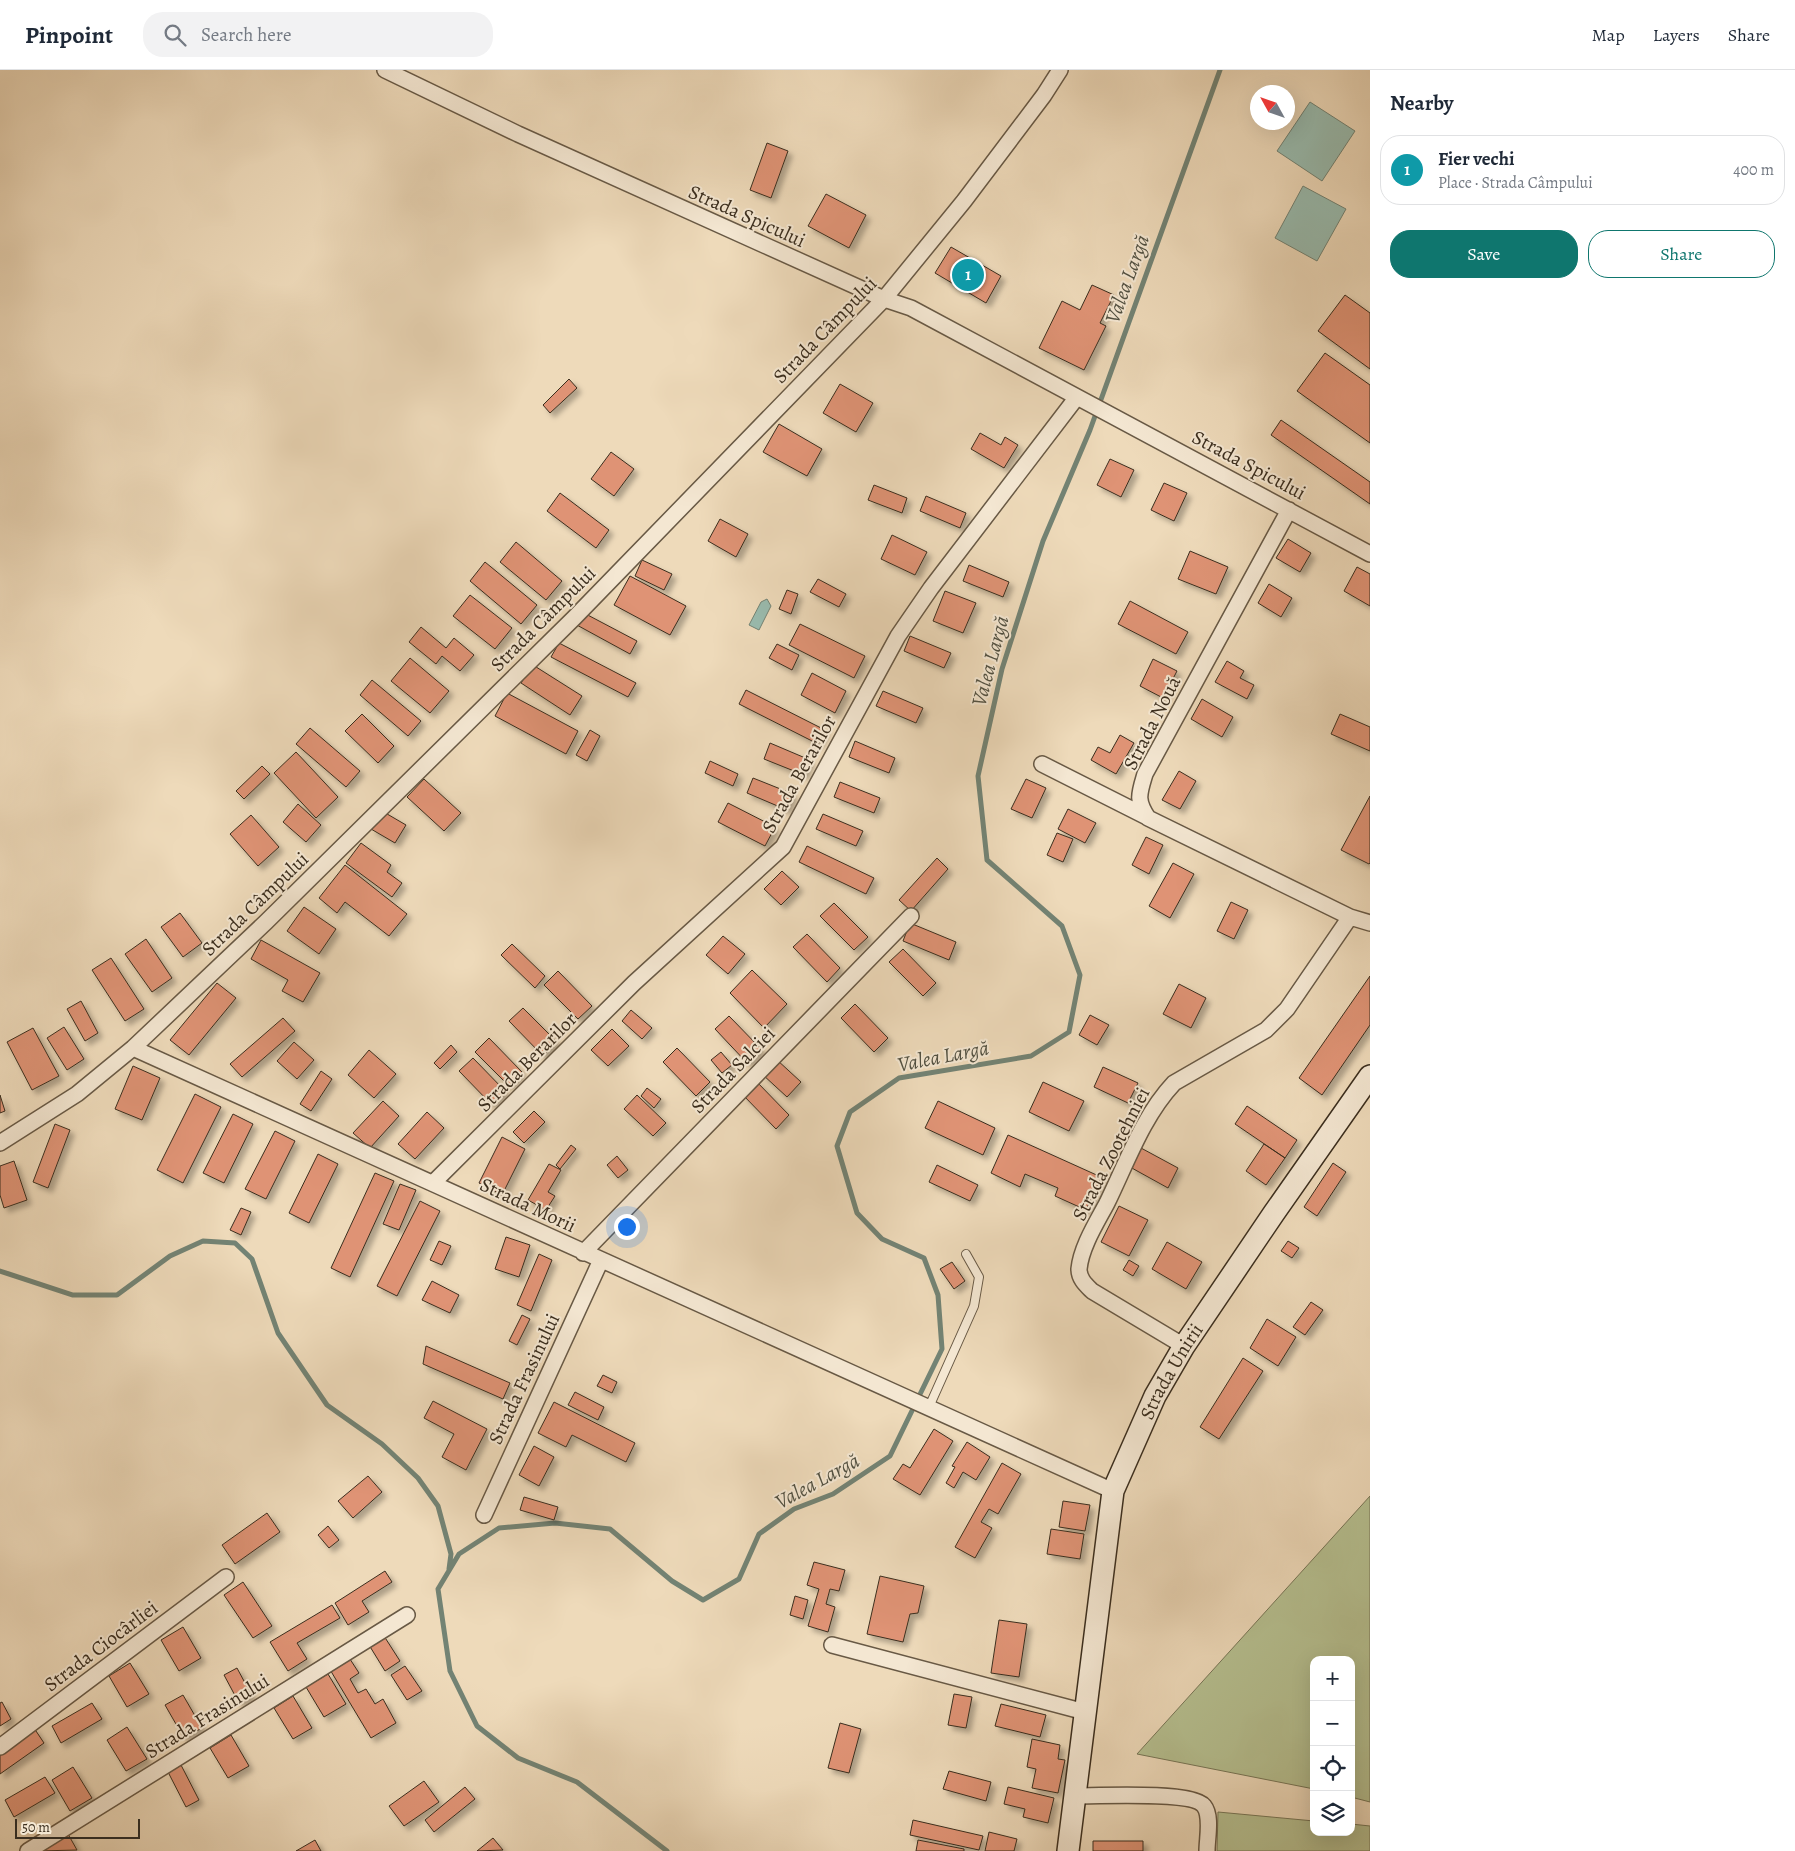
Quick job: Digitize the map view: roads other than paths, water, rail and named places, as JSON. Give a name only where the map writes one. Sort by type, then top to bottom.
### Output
[{"type":"main road","name":"Strada Unirii","points":[[1068,1851],[1113,1491],[1155,1396],[1184,1346],[1370,1076]]},
{"type":"street","name":"Strada Spicului","points":[[385,70],[518,134],[884,299],[911,308],[1109,412],[1370,554]]},
{"type":"street","name":"Strada Câmpului","points":[[0,1144],[77,1094],[133,1048],[259,929],[567,624],[884,299],[964,201],[1044,95],[1060,70]]},
{"type":"street","name":"Strada Berarilor","points":[[433,1183],[634,984],[783,847],[898,636],[931,588],[1084,400]]},
{"type":"street","name":"Strada Nouă","points":[[1148,818],[1139,804],[1145,774],[1289,510]]},
{"type":"street","points":[[1042,764],[1350,917],[1370,923]]},
{"type":"street","name":"Strada Salciei","points":[[583,1252],[911,916]]},
{"type":"street","name":"Strada Zootehniei","points":[[1184,1346],[1092,1291],[1081,1280],[1079,1270],[1087,1244],[1151,1114],[1164,1092],[1174,1083],[1266,1030],[1286,1009],[1350,917]]},
{"type":"street","name":"Strada Morii","points":[[133,1048],[1113,1491]]},
{"type":"street","name":"Strada Frasinului","points":[[484,1515],[601,1260]]},
{"type":"street","name":"Strada Ciocârliei","points":[[0,1747],[226,1577]]},
{"type":"street","name":"Strada Frasinului","points":[[28,1851],[407,1615]]},
{"type":"street","points":[[832,1646],[1085,1712]]},
{"type":"street","points":[[1075,1796],[1172,1796],[1199,1801],[1205,1806],[1208,1818],[1207,1851]]},
{"type":"lane","points":[[926,1405],[974,1306],[979,1277],[966,1254]]},
{"type":"waterway","name":"Valea Largă","points":[[667,1851],[577,1782],[518,1758],[477,1726],[450,1671],[438,1589],[459,1554],[499,1528],[555,1523],[610,1529],[672,1581],[703,1600],[739,1579],[759,1534],[794,1509],[833,1494],[890,1456],[942,1349],[938,1295],[924,1258],[882,1239],[857,1213],[837,1146],[850,1112],[899,1078],[1031,1056],[1069,1032],[1080,975],[1062,926],[987,860],[978,776],[1002,669],[1043,541],[1090,430],[1220,70]]},
{"type":"waterway","points":[[0,1271],[73,1295],[117,1295],[170,1256],[203,1241],[235,1243],[252,1259],[278,1333],[327,1405],[382,1444],[418,1478],[438,1506],[451,1554],[449,1569]]},
{"type":"place","name":"Fier vechi","points":[[968,275]]}]
